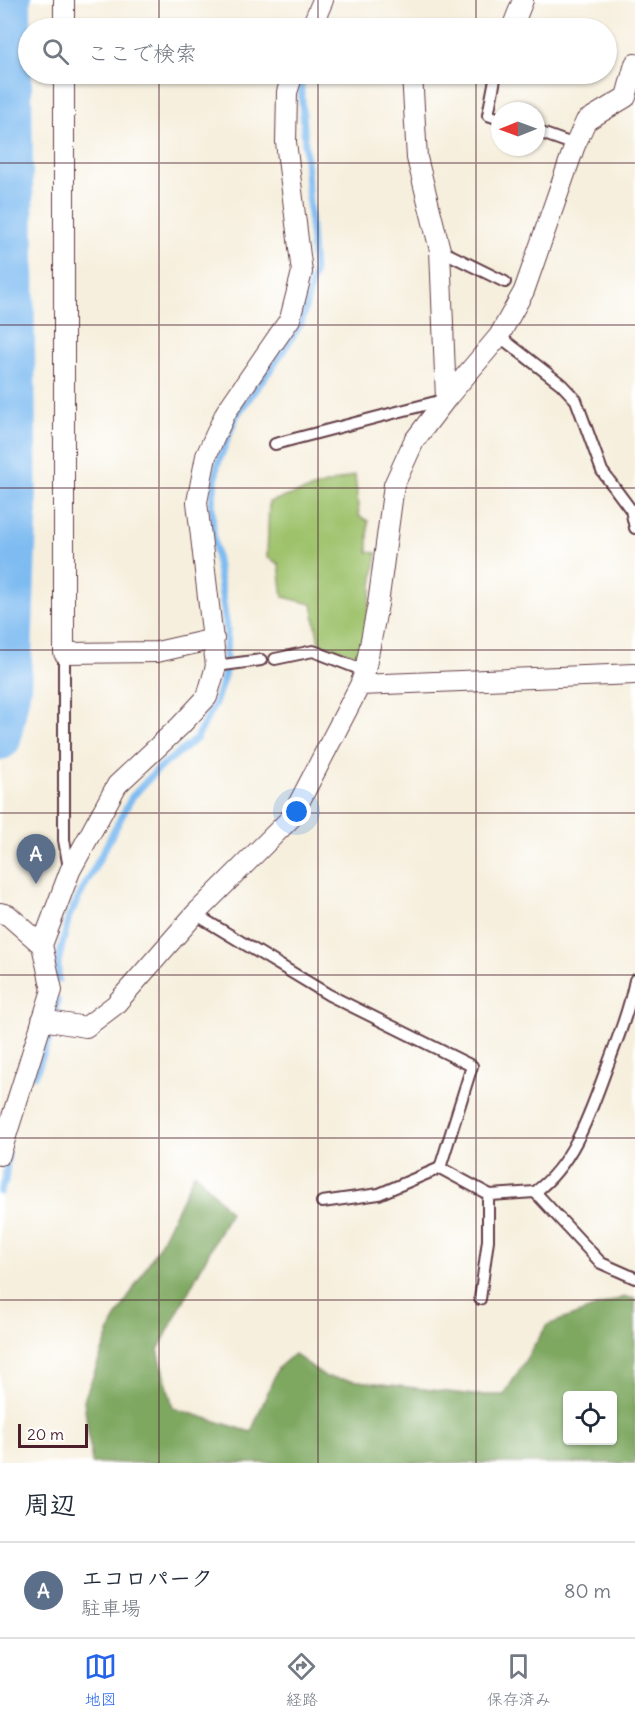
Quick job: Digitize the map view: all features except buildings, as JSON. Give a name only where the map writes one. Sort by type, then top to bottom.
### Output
[{"type":"street","points":[[64,0],[64,18]]},
{"type":"street","points":[[315,18],[323,0]]},
{"type":"street","points":[[516,18],[523,0]]},
{"type":"street","points":[[42,1020],[86,1027],[116,1005],[195,914],[291,818],[362,678],[378,604],[394,485],[414,441],[499,336],[524,291],[575,145],[586,121],[631,99],[635,64]]},
{"type":"street","points":[[64,84],[64,653],[157,652],[214,639]]},
{"type":"street","points":[[0,1155],[52,990],[42,945],[70,871],[117,785],[180,726],[207,697],[216,666],[197,502],[206,456],[226,412],[290,319],[302,272],[286,142],[287,92],[290,84]]},
{"type":"street","points":[[413,84],[417,158],[441,250],[446,399]]},
{"type":"street","points":[[362,678],[635,674]]},
{"type":"street","points":[[4,914],[42,945]]},
{"type":"lane","points":[[491,116],[488,115],[494,84]]},
{"type":"lane","points":[[545,134],[575,145]]},
{"type":"lane","points":[[441,250],[505,282]]},
{"type":"lane","points":[[499,336],[561,384],[576,400],[602,471],[631,510],[635,528]]},
{"type":"lane","points":[[275,444],[446,399]]},
{"type":"lane","points":[[275,659],[313,651],[362,678]]},
{"type":"lane","points":[[64,653],[64,840],[70,871]]},
{"type":"lane","points":[[216,666],[261,660]]},
{"type":"lane","points":[[195,914],[329,995],[472,1066],[440,1168],[379,1194],[322,1202]]},
{"type":"lane","points":[[440,1168],[490,1195],[535,1191],[547,1183],[572,1149],[591,1111],[629,1009],[635,980]]},
{"type":"lane","points":[[535,1191],[601,1263],[635,1278]]},
{"type":"lane","points":[[480,1299],[488,1239],[490,1195]]},
{"type":"green space","points":[[355,475],[359,516],[368,521],[368,552],[377,553],[361,657],[319,643],[312,604],[283,597],[279,564],[267,557],[269,502]]},
{"type":"green space","points":[[195,1172],[230,1212],[158,1350],[173,1408],[251,1432],[278,1368],[294,1354],[326,1377],[473,1395],[504,1395],[547,1325],[624,1297],[635,1299],[635,1463],[92,1463],[84,1400],[113,1323],[160,1244]]},
{"type":"waterway","points":[[0,739],[10,686],[16,522],[10,0]]},
{"type":"waterway","points":[[58,980],[58,962],[69,916],[132,797],[157,770],[196,739],[216,701],[225,673],[227,631],[213,532],[212,504],[217,466],[236,416],[301,323],[314,273],[302,84]]},
{"type":"waterway","points":[[35,1075],[55,1025],[57,1000]]},
{"type":"waterway","points":[[0,1192],[5,1181],[8,1153]]},
{"type":"place","name":"エコロパーク","points":[[36,884]]}]
